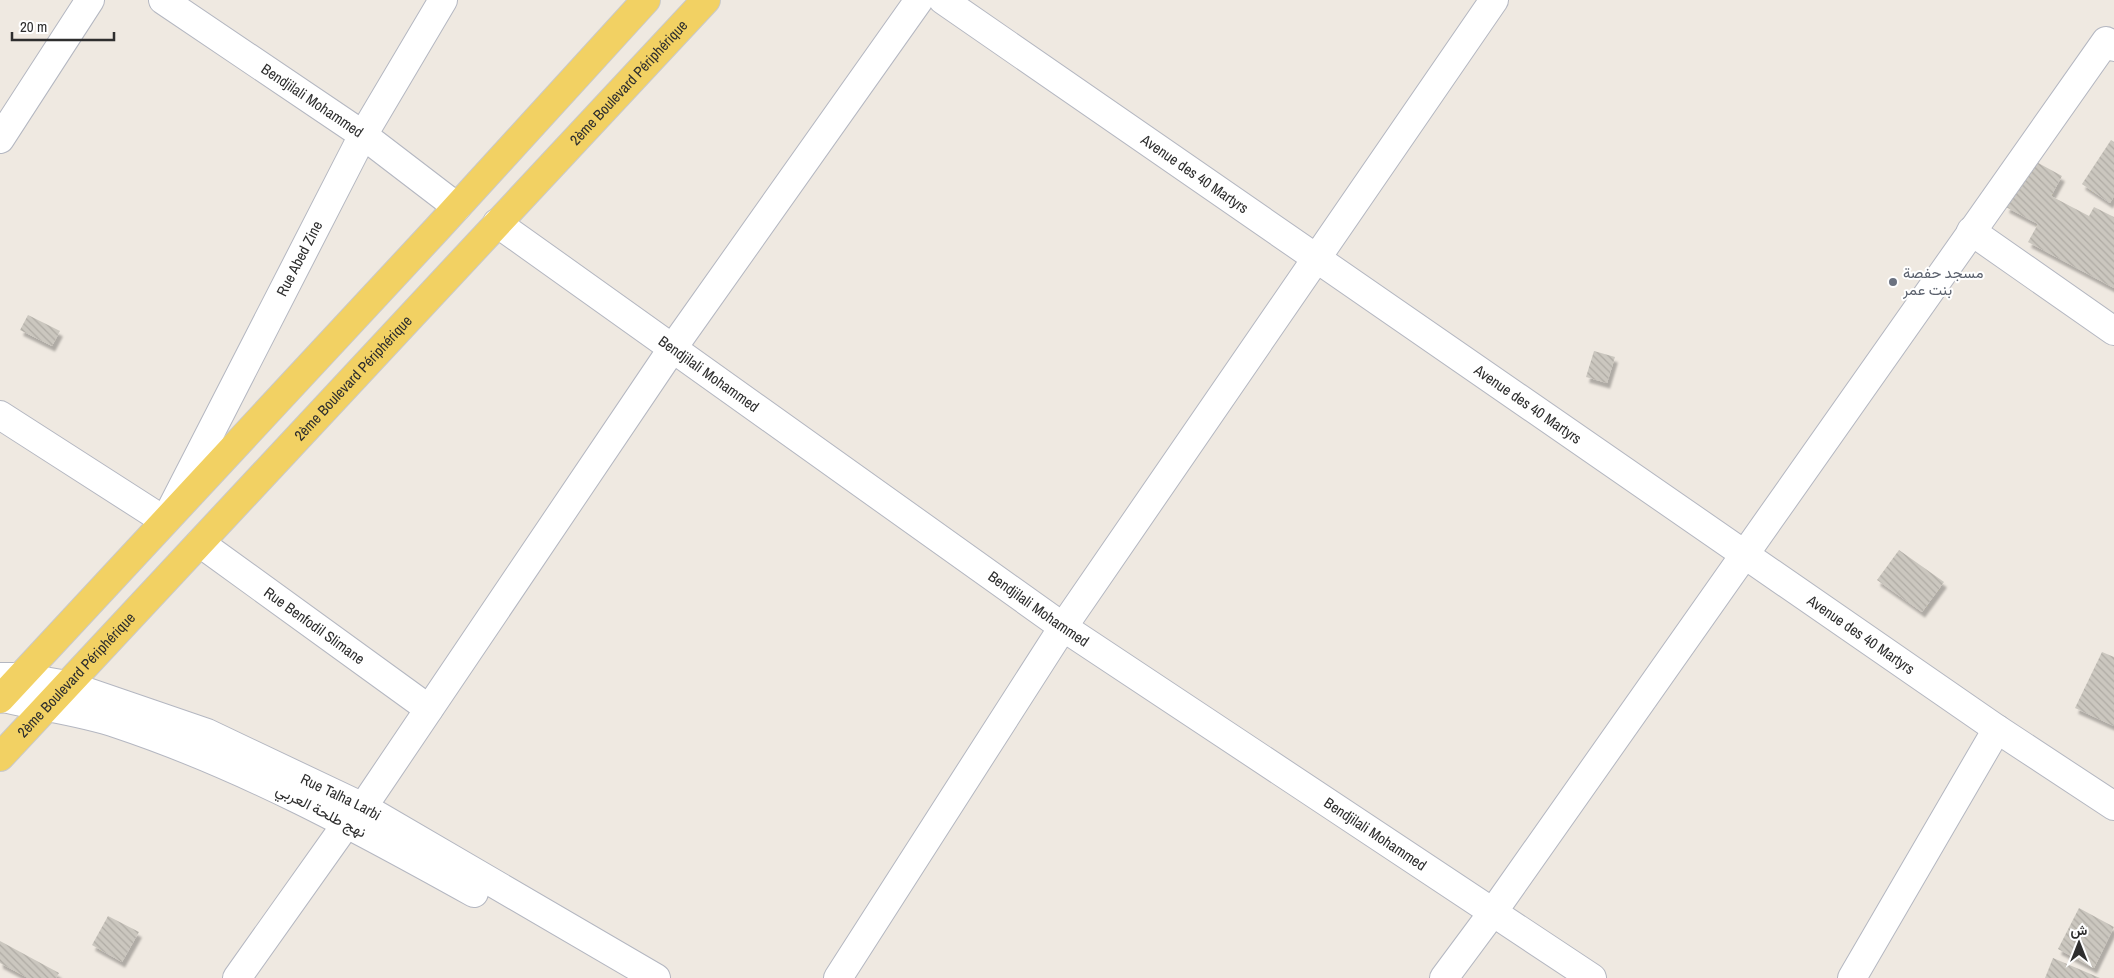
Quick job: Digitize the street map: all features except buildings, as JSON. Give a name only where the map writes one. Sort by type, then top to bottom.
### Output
[{"type":"main road","points":[[5,689],[165,522],[646,0]]},
{"type":"main road","name":"2ème Boulevard Périphérique","points":[[0,757],[706,0]]},
{"type":"street","points":[[0,139],[90,0]]},
{"type":"street","name":"Bendjilali Mohammed","points":[[163,0],[363,135],[457,207]]},
{"type":"street","name":"Rue Abed Zine","points":[[165,522],[363,135],[443,0]]},
{"type":"street","points":[[237,978],[430,708],[672,349],[919,0]]},
{"type":"street","name":"Avenue des 40 Martyrs","points":[[943,0],[1997,728],[2114,806]]},
{"type":"street","points":[[838,978],[1063,627],[1494,0]]},
{"type":"street","points":[[1444,978],[1493,912],[2106,41],[2114,47]]},
{"type":"street","name":"Bendjilali Mohammed","points":[[497,222],[1063,627],[1592,978]]},
{"type":"street","points":[[1971,231],[2114,331]]},
{"type":"street","points":[[0,415],[165,522]]},
{"type":"street","name":"Rue Benfodil Slimane","points":[[200,543],[430,708]]},
{"type":"street","name":"Rue Talha Larbi","points":[[5,689],[67,685],[206,733],[656,978]]},
{"type":"street","name":"نهج طلحة العربي","points":[[5,689],[47,707],[117,723],[355,815],[501,907],[620,978]]},
{"type":"street","points":[[1852,978],[1997,728]]},
{"type":"place","name":"مسجد حفصة بنت عمر","points":[[1893,282]]}]
